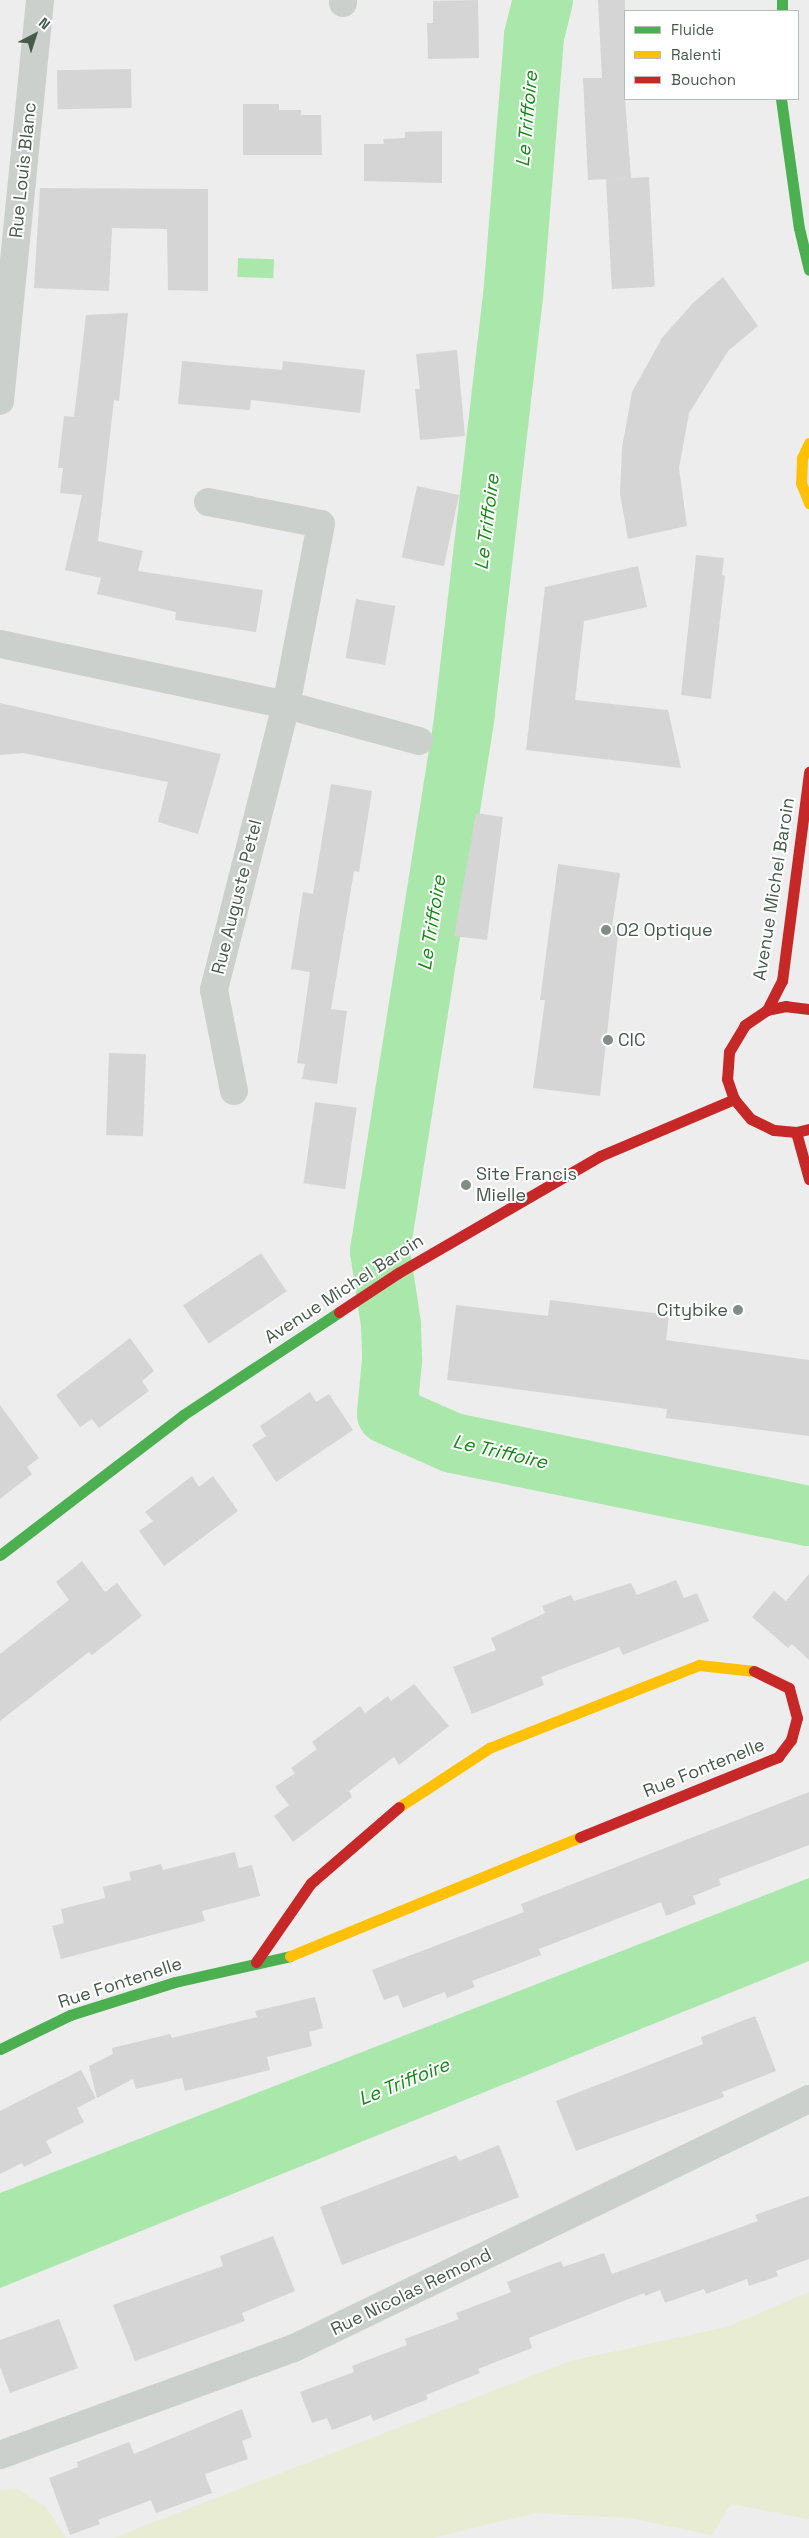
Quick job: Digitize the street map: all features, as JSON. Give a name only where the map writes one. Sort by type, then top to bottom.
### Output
[{"type":"street","name":"Rue Louis Blanc","points":[[0,401],[40,0]]},
{"type":"street","points":[[781,100],[799,228],[809,270]]},
{"type":"street","points":[[809,443],[802,458],[801,483],[809,503]]},
{"type":"street","name":"Rue Auguste Petel","points":[[208,502],[321,524],[286,705],[214,990],[234,1091]]},
{"type":"street","points":[[0,644],[286,705],[419,740]]},
{"type":"street","name":"Avenue Michel Baroin","points":[[767,1010],[782,981],[809,772]]},
{"type":"street","points":[[809,1009],[786,1006],[767,1010],[745,1024],[729,1052],[728,1079],[734,1099],[751,1118],[774,1130],[796,1132],[809,1129]]},
{"type":"street","name":"Avenue Michel Baroin","points":[[0,1555],[183,1415],[398,1273],[600,1156],[734,1099]]},
{"type":"street","points":[[796,1132],[809,1179]]},
{"type":"street","name":"Rue Fontenelle","points":[[0,2050],[70,2015],[175,1982],[301,1953],[430,1897],[778,1757],[791,1740],[797,1718],[788,1688],[759,1672],[699,1665],[489,1748],[401,1804],[341,1854],[311,1883],[256,1962]]},
{"type":"street","name":"Rue Nicolas Remond","points":[[0,2455],[292,2350],[809,2099]]},
{"type":"shaded area","points":[[809,2292],[809,2519],[731,2504],[712,2535],[630,2518],[536,2513],[433,2538],[113,2538],[570,2361],[727,2327]]},
{"type":"shaded area","points":[[18,2489],[46,2507],[66,2538],[0,2538],[0,2490]]},
{"type":"water","points":[[238,258],[274,259],[273,278],[237,277]]},
{"type":"water","points":[[809,1878],[809,1961],[0,2288],[0,2193]]},
{"type":"building","points":[[478,0],[479,58],[428,59],[427,23],[433,23],[433,1]]},
{"type":"building","points":[[598,0],[625,0],[624,100],[631,178],[588,180],[583,78],[602,78]]},
{"type":"building","points":[[131,69],[132,108],[58,109],[57,70]]},
{"type":"building","points":[[243,104],[279,104],[279,110],[301,110],[301,115],[321,115],[322,155],[243,155]]},
{"type":"building","points":[[442,131],[442,183],[364,181],[364,144],[384,144],[383,139],[405,138],[405,132]]},
{"type":"building","points":[[649,177],[655,287],[612,289],[606,179]]},
{"type":"building","points":[[40,188],[208,189],[208,291],[168,290],[167,229],[112,228],[109,291],[34,288]]},
{"type":"building","points":[[723,277],[758,326],[728,351],[689,413],[679,468],[687,526],[628,539],[620,494],[622,448],[632,392],[662,338],[693,303]]},
{"type":"building","points":[[128,313],[119,401],[114,400],[98,541],[143,551],[138,571],[263,590],[256,632],[175,620],[176,612],[97,594],[101,578],[65,570],[82,495],[60,493],[63,468],[58,468],[64,416],[74,417],[86,315]]},
{"type":"building","points":[[457,350],[465,436],[420,440],[415,389],[420,389],[416,354]]},
{"type":"building","points":[[182,361],[282,370],[283,361],[365,370],[360,413],[251,400],[250,410],[178,404]]},
{"type":"building","points":[[417,486],[459,495],[444,566],[402,557]]},
{"type":"building","points":[[696,555],[724,558],[722,575],[725,576],[711,699],[681,695]]},
{"type":"building","points":[[638,566],[647,607],[584,621],[575,700],[668,710],[681,768],[526,750],[545,587]]},
{"type":"building","points":[[356,599],[395,606],[385,665],[346,658]]},
{"type":"building","points":[[0,703],[221,754],[198,834],[158,822],[168,782],[23,753],[0,755]]},
{"type":"building","points":[[331,784],[372,791],[359,872],[354,871],[331,1009],[347,1011],[337,1084],[302,1079],[305,1064],[297,1063],[310,972],[291,969],[303,892],[313,894]]},
{"type":"building","points":[[476,813],[503,817],[487,940],[454,936]]},
{"type":"building","points":[[558,864],[620,873],[612,926],[619,926],[600,1096],[533,1088],[545,1000],[540,1000]]},
{"type":"building","points":[[109,1053],[146,1054],[143,1136],[106,1135]]},
{"type":"building","points":[[315,1102],[357,1108],[345,1189],[304,1183]]},
{"type":"building","points":[[261,1253],[287,1291],[209,1344],[183,1306]]},
{"type":"building","points":[[550,1300],[669,1315],[666,1340],[809,1360],[809,1436],[666,1418],[667,1409],[447,1380],[456,1305],[548,1316]]},
{"type":"building","points":[[130,1338],[154,1371],[142,1381],[149,1391],[99,1428],[92,1419],[80,1427],[56,1395]]},
{"type":"building","points":[[310,1392],[316,1402],[329,1394],[353,1430],[276,1482],[252,1445],[266,1436],[260,1426]]},
{"type":"building","points":[[0,1405],[39,1458],[27,1467],[32,1474],[0,1499]]},
{"type":"building","points":[[192,1476],[199,1487],[213,1476],[238,1511],[164,1566],[139,1531],[153,1521],[145,1512]]},
{"type":"building","points":[[82,1561],[105,1592],[117,1583],[142,1616],[92,1655],[89,1652],[0,1721],[0,1654],[69,1600],[56,1582]]},
{"type":"building","points":[[809,1574],[809,1660],[792,1644],[788,1648],[752,1617],[774,1591],[786,1601]]},
{"type":"building","points":[[676,1580],[684,1598],[697,1593],[709,1621],[623,1655],[619,1647],[541,1677],[544,1685],[472,1714],[453,1667],[496,1650],[491,1638],[545,1613],[542,1606],[571,1595],[574,1601],[631,1583],[637,1595]]},
{"type":"building","points":[[414,1684],[449,1726],[399,1765],[394,1757],[349,1791],[352,1797],[293,1842],[274,1816],[289,1805],[275,1787],[295,1773],[291,1768],[317,1749],[312,1742],[360,1706],[365,1713],[388,1696],[391,1701]]},
{"type":"building","points":[[809,1792],[809,1845],[719,1879],[721,1885],[693,1896],[696,1904],[666,1916],[661,1902],[539,1949],[541,1955],[472,1981],[475,1987],[447,1998],[445,1992],[403,2008],[398,1995],[384,2000],[372,1970],[524,1912],[521,1904]]},
{"type":"building","points":[[235,1852],[239,1868],[252,1865],[260,1896],[202,1911],[205,1921],[61,1959],[52,1926],[64,1923],[61,1909],[105,1898],[103,1887],[131,1880],[129,1872],[161,1864],[163,1870]]},
{"type":"building","points":[[315,1997],[323,2028],[309,2032],[312,2046],[267,2057],[270,2070],[185,2091],[182,2078],[136,2089],[133,2079],[97,2098],[89,2066],[113,2054],[112,2048],[170,2034],[172,2038],[257,2017],[255,2011]]},
{"type":"building","points":[[755,2016],[776,2071],[722,2092],[724,2097],[576,2151],[556,2101],[703,2044],[701,2037]]},
{"type":"building","points":[[81,2070],[96,2098],[77,2108],[84,2122],[46,2141],[52,2153],[24,2167],[22,2163],[0,2174],[0,2111]]},
{"type":"building","points":[[499,2145],[519,2197],[342,2265],[320,2207],[456,2155],[459,2161]]},
{"type":"building","points":[[809,2196],[809,2259],[776,2271],[778,2276],[749,2286],[747,2279],[706,2294],[704,2289],[665,2303],[660,2290],[645,2296],[644,2293],[529,2338],[532,2348],[478,2369],[480,2373],[426,2395],[428,2399],[373,2421],[371,2415],[332,2430],[327,2418],[312,2423],[300,2392],[354,2372],[352,2366],[407,2345],[405,2339],[459,2319],[456,2313],[511,2292],[507,2282],[561,2261],[563,2267],[604,2253],[612,2274],[758,2221],[755,2215]]},
{"type":"building","points":[[273,2236],[295,2291],[242,2313],[245,2321],[135,2361],[113,2305],[223,2266],[220,2256]]},
{"type":"building","points":[[59,2319],[78,2368],[10,2393],[0,2367],[0,2340]]},
{"type":"building","points":[[242,2409],[252,2437],[242,2441],[248,2459],[205,2474],[212,2493],[156,2513],[151,2500],[98,2520],[100,2524],[70,2535],[49,2478],[78,2467],[77,2462],[129,2442],[134,2454]]},
{"type":"waterway","name":"Le Triffoire","points":[[543,0],[534,37],[513,296],[465,714],[380,1251],[391,1325],[392,1360],[387,1414],[453,1443],[809,1516]]},
{"type":"traffic: fast","points":[[782,0],[782,10]]},
{"type":"traffic: fast","points":[[781,100],[799,228],[809,270]]},
{"type":"traffic: fast","points":[[0,1555],[183,1415],[339,1312]]},
{"type":"traffic: fast","points":[[0,2049],[70,2015],[175,1982],[290,1956]]},
{"type":"traffic: slow","points":[[809,443],[802,458],[801,483],[809,503]]},
{"type":"traffic: slow","points":[[399,1807],[489,1748],[699,1665],[754,1671]]},
{"type":"traffic: slow","points":[[290,1956],[580,1837]]},
{"type":"traffic: jam","points":[[767,1010],[782,981],[809,772]]},
{"type":"traffic: jam","points":[[809,1009],[786,1006],[767,1010],[745,1025],[729,1052],[727,1079],[734,1099],[751,1119],[774,1130],[796,1132],[809,1129]]},
{"type":"traffic: jam","points":[[339,1312],[398,1273],[600,1156],[734,1099]]},
{"type":"traffic: jam","points":[[796,1132],[809,1179]]},
{"type":"traffic: jam","points":[[580,1837],[778,1757],[791,1740],[797,1718],[789,1688],[754,1671]]},
{"type":"traffic: jam","points":[[256,1962],[311,1883],[399,1807]]},
{"type":"place","name":"O2 Optique","points":[[606,930]]},
{"type":"place","name":"CIC","points":[[608,1040]]},
{"type":"place","name":"Site Francis Mielle","points":[[466,1185]]},
{"type":"place","name":"Citybike","points":[[738,1310]]}]
